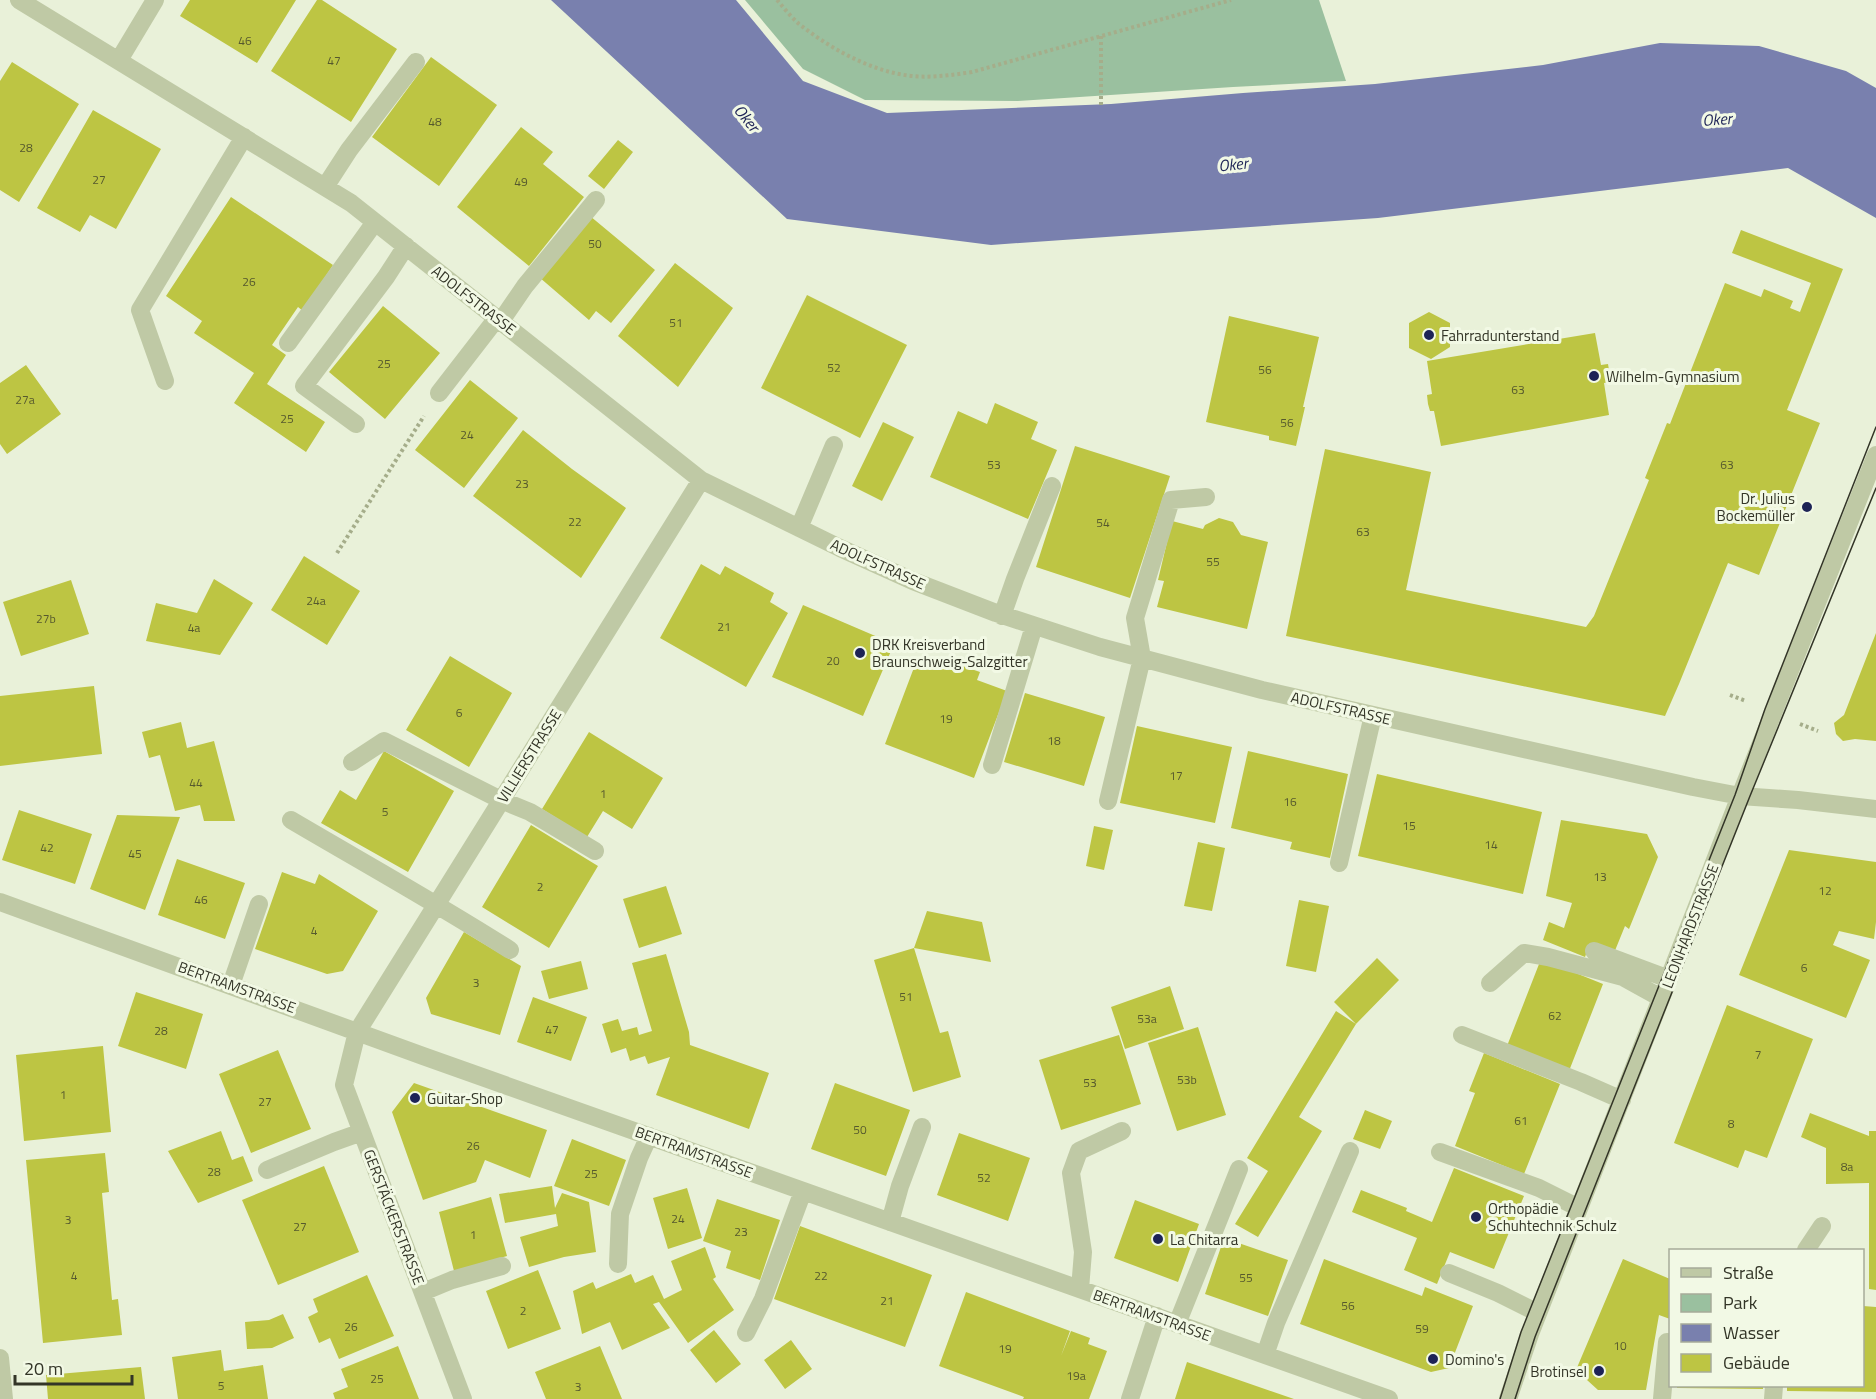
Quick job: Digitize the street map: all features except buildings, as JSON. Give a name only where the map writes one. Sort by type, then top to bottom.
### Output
[{"type":"street","name":"ADOLFSTRASSE","points":[[19,0],[351,203],[701,480],[913,581],[1002,616],[1100,647],[1262,690],[1693,787],[1740,796],[1876,809]]},
{"type":"street","points":[[119,60],[155,0]]},
{"type":"street","points":[[326,187],[349,150],[416,62]]},
{"type":"street","points":[[165,381],[140,310],[244,137]]},
{"type":"street","points":[[439,393],[596,200]]},
{"type":"street","points":[[288,343],[375,222]]},
{"type":"street","points":[[356,424],[304,386],[386,277],[406,246]]},
{"type":"street","points":[[799,528],[834,446]]},
{"type":"street","name":"LEONHARDSTRASSE","points":[[1508,1399],[1538,1313],[1876,455]]},
{"type":"street","name":"VILLIERSTRASSE","points":[[357,1032],[701,480]]},
{"type":"street","points":[[1002,616],[1052,486]]},
{"type":"street","points":[[1108,801],[1142,658],[1135,618],[1171,500],[1206,496]]},
{"type":"street","points":[[992,765],[1034,626]]},
{"type":"street","points":[[1339,863],[1373,715]]},
{"type":"street","points":[[352,762],[384,741],[501,801],[530,812],[594,850]]},
{"type":"street","points":[[291,820],[412,891],[437,903],[510,950]]},
{"type":"street","name":"BERTRAMSTRASSE","points":[[0,902],[357,1032],[1389,1399]]},
{"type":"street","points":[[231,985],[259,904]]},
{"type":"street","points":[[1594,951],[1669,979]]},
{"type":"street","points":[[1490,983],[1524,953],[1623,977],[1661,998]]},
{"type":"street","name":"GERSTÄCKERSTRASSE","points":[[357,1032],[344,1085],[463,1399]]},
{"type":"street","points":[[1462,1035],[1622,1100]]},
{"type":"street","points":[[890,1221],[900,1186],[922,1127]]},
{"type":"street","points":[[1080,1289],[1083,1252],[1071,1173],[1079,1151],[1122,1131]]},
{"type":"street","points":[[267,1170],[362,1132]]},
{"type":"street","points":[[618,1264],[620,1214],[649,1136]]},
{"type":"street","points":[[1265,1354],[1276,1323],[1350,1151]]},
{"type":"street","points":[[1440,1152],[1539,1188],[1579,1208]]},
{"type":"street","points":[[1177,1324],[1239,1169]]},
{"type":"street","points":[[746,1333],[763,1299],[803,1191]]},
{"type":"street","points":[[1807,1249],[1822,1226]]},
{"type":"street","points":[[423,1292],[452,1280],[502,1266]]},
{"type":"street","points":[[1449,1273],[1498,1293],[1538,1313]]},
{"type":"street","points":[[1130,1399],[1157,1317]]},
{"type":"street","points":[[1662,1399],[1667,1342]]},
{"type":"street","points":[[0,1358],[4,1399]]},
{"type":"path","points":[[777,0],[798,23],[853,58],[882,70],[911,76],[942,77],[972,72],[1231,0]]},
{"type":"path","points":[[1101,35],[1101,105]]},
{"type":"path","points":[[338,553],[439,393]]},
{"type":"green space","points":[[745,0],[1319,0],[1346,81],[1018,101],[865,100],[803,69]]},
{"type":"water","name":"Oker","points":[[551,0],[736,0],[803,81],[887,113],[1111,104],[1375,84],[1543,65],[1660,43],[1759,46],[1846,71],[1876,88],[1876,218],[1788,168],[1378,218],[991,245],[787,219]]},
{"type":"tram line","points":[[1500,1399],[1521,1332],[1735,795],[1765,709],[1876,427]]},
{"type":"tram line","points":[[1515,1399],[1535,1337],[1750,796],[1876,488]]},
{"type":"place","name":"Fahrradunterstand","points":[[1429,335]]},
{"type":"place","name":"Wilhelm-Gymnasium","points":[[1594,376]]},
{"type":"place","name":"Dr. Julius Bockemüller","points":[[1807,507]]},
{"type":"place","name":"DRK Kreisverband Braunschweig-Salzgitter","points":[[860,653]]},
{"type":"place","name":"Guitar-Shop","points":[[415,1098]]},
{"type":"place","name":"Orthopädie Schuhtechnik Schulz","points":[[1476,1217]]},
{"type":"place","name":"La Chitarra","points":[[1158,1239]]},
{"type":"place","name":"Domino's","points":[[1433,1359]]},
{"type":"place","name":"Brotinsel","points":[[1599,1371]]}]
